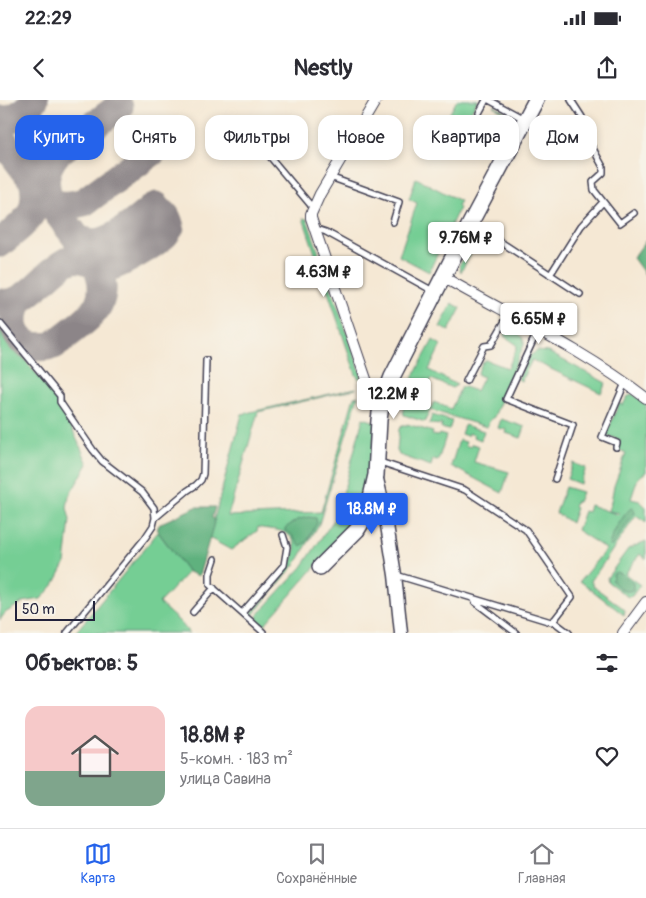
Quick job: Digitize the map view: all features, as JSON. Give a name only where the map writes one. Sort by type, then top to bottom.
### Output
[{"type":"main road","points":[[320,567],[357,530],[364,520],[369,506],[376,468],[381,406],[392,377],[536,100]]},
{"type":"street","points":[[376,100],[330,177],[313,208],[311,218],[367,382],[381,406]]},
{"type":"street","points":[[443,277],[538,330],[625,382],[646,398]]},
{"type":"street","points":[[376,468],[395,575],[401,633]]},
{"type":"street","points":[[623,633],[646,602]]},
{"type":"lane","points":[[479,113],[487,100],[525,120]]},
{"type":"lane","points":[[571,100],[582,117],[585,134],[603,167],[603,173],[593,182],[594,190],[620,224],[634,213]]},
{"type":"lane","points":[[273,160],[313,208]]},
{"type":"lane","points":[[330,177],[398,202],[393,222]]},
{"type":"lane","points":[[550,275],[581,226],[602,202]]},
{"type":"lane","points":[[471,222],[580,294]]},
{"type":"lane","points":[[314,231],[326,232],[435,292]]},
{"type":"lane","points":[[466,381],[484,346],[491,345],[509,314]]},
{"type":"lane","points":[[0,322],[60,396],[60,402],[102,461],[142,492],[154,508],[155,518],[153,526],[145,538],[67,633]]},
{"type":"lane","points":[[538,330],[506,399],[574,425],[555,479]]},
{"type":"lane","points":[[155,518],[186,491],[196,486],[203,474],[206,360]]},
{"type":"lane","points":[[616,447],[617,443],[602,438],[625,382]]},
{"type":"lane","points":[[376,468],[465,490],[526,530],[571,595],[571,598],[554,621]]},
{"type":"lane","points":[[242,613],[284,565],[287,547],[284,535]]},
{"type":"lane","points":[[215,559],[209,580],[210,585],[263,632]]},
{"type":"lane","points":[[395,575],[551,622],[554,621],[569,633]]},
{"type":"lane","points":[[193,612],[214,588]]},
{"type":"lane","points":[[470,598],[516,633]]},
{"type":"green space","points":[[457,100],[478,100],[470,113],[471,115],[449,115]]},
{"type":"green space","points":[[494,105],[510,114],[508,115],[493,106]]},
{"type":"green space","points":[[416,178],[460,201],[457,206],[459,208],[429,272],[399,256],[417,203],[409,199]]},
{"type":"green space","points":[[303,218],[307,219],[362,376],[359,379],[356,375]]},
{"type":"green space","points":[[480,235],[461,272],[459,266],[475,236]]},
{"type":"green space","points":[[646,240],[646,276],[633,258]]},
{"type":"green space","points":[[452,303],[461,308],[449,331],[440,327]]},
{"type":"green space","points":[[0,330],[60,402],[88,464],[69,496],[67,508],[70,520],[65,564],[55,583],[41,599],[23,602],[5,613],[0,620]]},
{"type":"green space","points":[[511,330],[522,337],[524,345],[494,417],[490,420],[487,427],[430,410],[425,422],[404,415],[403,408],[408,388],[433,340],[441,345],[429,370],[457,385],[452,388],[431,379],[429,386],[422,383],[414,401],[431,409],[434,402],[451,409],[461,387],[476,391],[483,377],[477,374],[482,363],[486,360],[508,368],[517,347],[516,344],[504,336],[507,331]]},
{"type":"green space","points":[[537,351],[548,352],[606,383],[601,393],[532,360],[521,381],[518,379],[528,357]]},
{"type":"green space","points":[[356,388],[258,412],[228,516],[321,512],[354,397],[358,396],[319,524],[297,562],[251,617],[250,614],[284,575],[295,551],[294,541],[287,534],[258,527],[257,531],[231,550],[209,538],[242,414]]},
{"type":"green space","points":[[633,394],[646,404],[646,472],[638,478],[631,499],[640,501],[646,507],[646,523],[636,516],[591,581],[593,586],[625,610],[624,615],[580,581],[606,549],[577,530],[584,511],[588,512],[590,505],[619,515],[619,513],[609,511],[614,486],[626,453],[617,449],[620,440],[606,435],[619,403],[623,405],[627,397]]},
{"type":"green space","points":[[432,415],[452,421],[449,430],[441,428],[442,425],[429,424]]},
{"type":"green space","points":[[363,418],[376,422],[371,466],[359,517],[265,624],[261,624],[257,620],[257,616],[302,567],[338,512]]},
{"type":"green space","points":[[501,419],[525,427],[521,438],[506,433],[507,430],[498,428]]},
{"type":"green space","points":[[407,424],[433,432],[432,435],[446,436],[438,461],[433,459],[431,466],[399,455],[397,450],[399,429],[402,426],[407,426]]},
{"type":"green space","points":[[464,425],[484,431],[481,440],[468,433],[467,436],[461,434]]},
{"type":"green space","points":[[459,440],[466,442],[465,445],[470,447],[472,444],[479,446],[474,462],[509,472],[502,493],[451,466]]},
{"type":"green space","points":[[573,463],[586,468],[580,484],[567,479]]},
{"type":"green space","points":[[565,487],[582,492],[578,502],[576,501],[574,507],[576,508],[571,523],[556,513]]},
{"type":"green space","points":[[196,507],[215,507],[212,518],[215,519],[199,576],[188,572],[156,529],[161,523]]},
{"type":"green space","points":[[631,508],[635,513],[612,546],[609,546],[618,526]]},
{"type":"green space","points":[[308,517],[316,518],[317,523],[306,543],[300,546],[291,534],[285,531],[285,528],[297,520]]},
{"type":"green space","points":[[158,532],[188,572],[159,603],[189,633],[75,633]]},
{"type":"green space","points":[[646,541],[646,559],[640,554],[625,574],[640,585],[632,596],[628,597],[608,582],[607,578],[628,549]]},
{"type":"green space","points":[[616,572],[622,574],[633,583],[633,590],[627,591],[619,588],[612,581],[613,574]]},
{"type":"taxiway","points":[[0,120],[11,119],[20,114],[34,100]]},
{"type":"taxiway","points":[[41,161],[51,157],[119,107]]},
{"type":"taxiway","points":[[0,137],[95,262],[101,277],[102,290],[100,301],[94,311],[54,345],[32,346],[25,343],[19,337],[14,322],[18,301]]},
{"type":"taxiway","points":[[52,160],[47,171],[46,189],[51,203],[64,205],[84,202],[141,160]]},
{"type":"taxiway","points":[[0,243],[23,224],[32,210],[35,202],[33,180]]},
{"type":"taxiway","points":[[77,239],[94,243],[107,240],[114,237],[156,206]]},
{"type":"taxiway","points":[[1,303],[10,303],[20,299],[53,271],[70,260],[79,258],[107,267],[118,264],[144,249],[164,235],[170,227],[168,219],[164,214],[151,209]]}]
